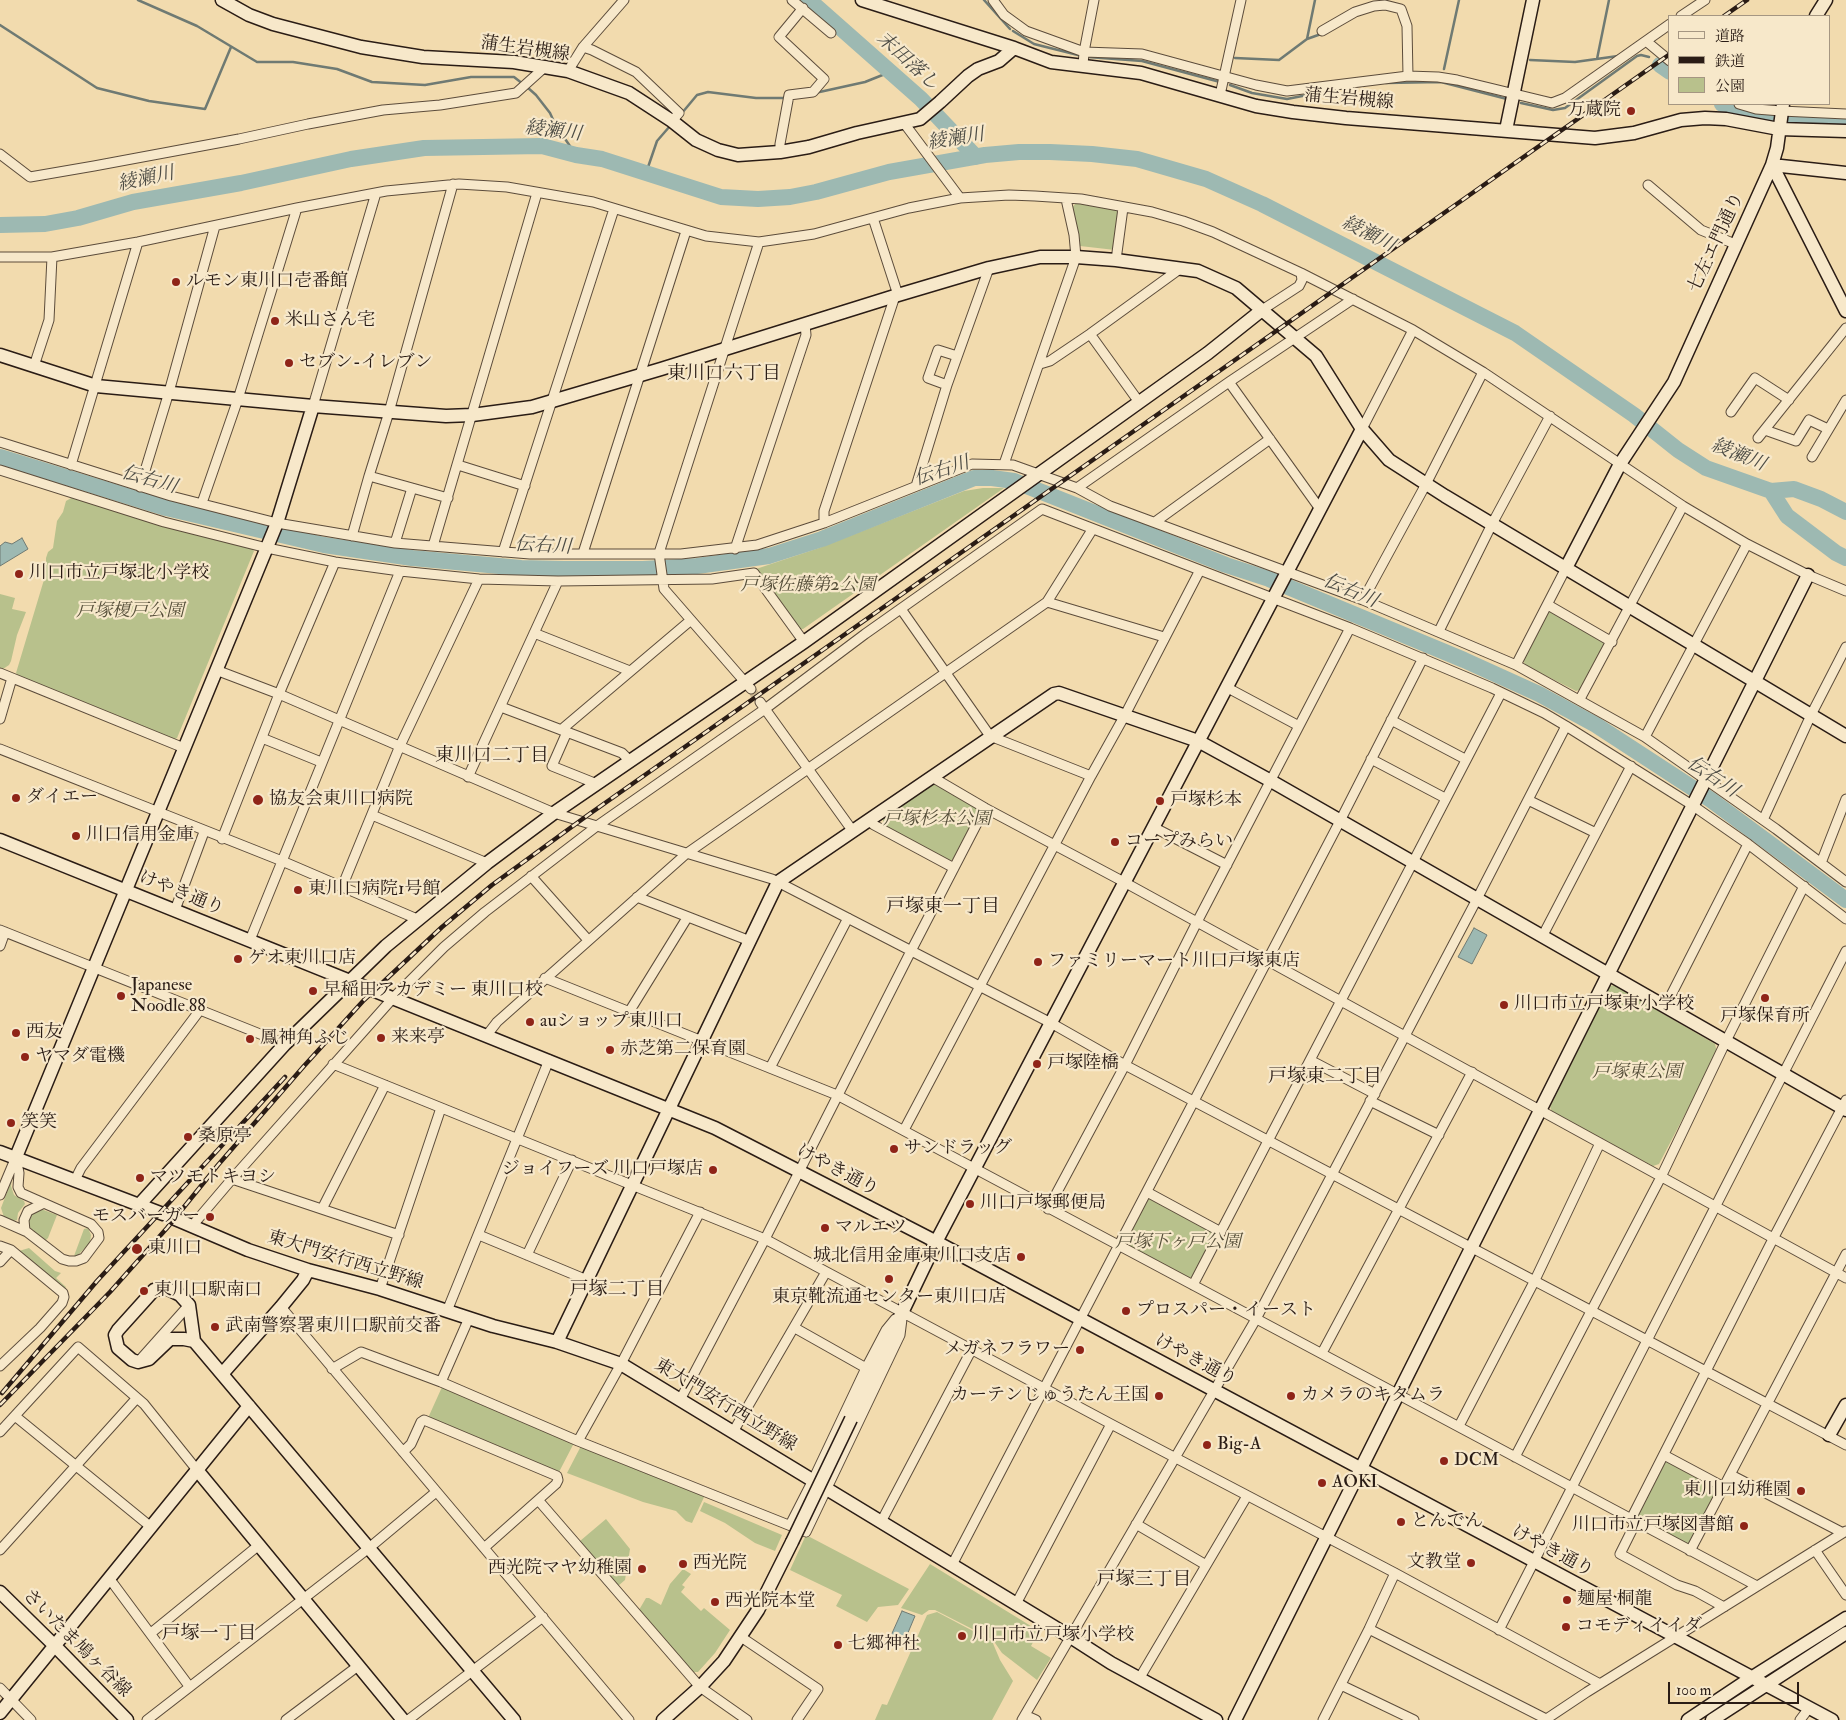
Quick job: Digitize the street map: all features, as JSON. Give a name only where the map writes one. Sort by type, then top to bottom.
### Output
[{"type":"street","name":"蒲生岩槻線","points":[[222,0],[249,15],[273,24],[361,47],[423,57],[514,62],[568,71],[630,93],[672,120],[696,140],[718,150],[738,155],[780,152],[809,147],[857,133],[920,119],[968,76],[978,69],[999,61],[1014,48]]},
{"type":"street","points":[[568,71],[583,47],[624,0]]},
{"type":"street","points":[[792,0],[831,33]]},
{"type":"street","name":"蒲生岩槻線","points":[[862,0],[1014,48],[1051,62],[1141,73],[1256,106],[1293,112],[1595,138],[1634,133],[1681,120],[1705,118],[1726,119],[1754,126],[1779,129],[1846,131]]},
{"type":"street","points":[[993,0],[1004,15],[1026,31],[1084,52],[1142,54],[1224,77],[1287,91],[1408,76],[1438,77],[1552,103],[1560,101],[1668,25]]},
{"type":"street","points":[[1083,66],[1094,0]]},
{"type":"street","points":[[1220,96],[1241,0]]},
{"type":"street","points":[[1506,130],[1533,0]]},
{"type":"street","points":[[1682,15],[1705,0]]},
{"type":"street","points":[[1817,15],[1826,0]]},
{"type":"street","points":[[1322,31],[1355,12],[1384,2],[1401,9],[1406,18],[1408,76]]},
{"type":"street","points":[[780,152],[788,95],[813,92],[824,79],[779,37],[802,8]]},
{"type":"street","points":[[1646,40],[1668,59]]},
{"type":"street","points":[[583,47],[636,72],[679,113],[672,120]]},
{"type":"street","points":[[0,154],[30,177],[239,140],[308,124],[383,110],[440,106],[516,93],[546,66]]},
{"type":"street","points":[[1743,105],[1756,109],[1782,108],[1846,114]]},
{"type":"street","name":"七左エ門通り","points":[[1566,568],[1622,460],[1668,392],[1772,165],[1777,148],[1782,108]]},
{"type":"street","points":[[904,122],[960,198]]},
{"type":"street","points":[[1772,165],[1846,173]]},
{"type":"street","points":[[1772,165],[1846,311]]},
{"type":"street","points":[[352,536],[453,184]]},
{"type":"street","points":[[0,257],[52,257],[138,242],[376,193],[453,184],[507,187],[592,202],[706,236],[759,242],[814,234],[909,208],[960,198],[1008,196],[1081,199],[1152,212],[1198,226],[1353,299],[1413,330],[1483,372],[1622,460],[1683,506],[1747,544],[1808,575],[1846,591]]},
{"type":"street","points":[[1648,185],[1701,230],[1735,244]]},
{"type":"street","points":[[434,546],[537,192]]},
{"type":"street","points":[[0,1196],[124,890],[276,525],[376,193]]},
{"type":"street","points":[[1004,464],[1076,257],[1074,235],[1066,199]]},
{"type":"street","points":[[202,503],[238,399],[297,208]]},
{"type":"street","points":[[1116,260],[1123,208]]},
{"type":"street","points":[[503,552],[614,209]]},
{"type":"street","points":[[824,523],[824,511],[896,295],[873,218]]},
{"type":"street","points":[[140,487],[169,392],[215,226]]},
{"type":"street","points":[[583,554],[638,376],[686,231]]},
{"type":"street","points":[[71,465],[138,242]]},
{"type":"street","points":[[748,685],[664,589],[659,555],[759,242]]},
{"type":"street","points":[[34,366],[49,320],[52,257]]},
{"type":"street","points":[[0,355],[96,386],[389,412],[446,416],[472,415],[532,407],[723,350],[896,295],[989,268],[1040,257],[1116,260],[1198,271],[1236,288],[1316,356],[1362,429],[1390,460],[1492,524],[1846,736]]},
{"type":"street","points":[[916,486],[947,385],[989,268]]},
{"type":"street","points":[[1040,364],[1050,361],[1090,334],[1181,268]]},
{"type":"street","points":[[139,1205],[285,1044],[416,919],[554,813],[630,761],[748,685],[804,642],[1034,476],[1208,353],[1262,310],[1299,286],[1302,280],[1301,273]]},
{"type":"street","points":[[1077,488],[1229,382],[1353,299]]},
{"type":"street","points":[[735,549],[806,335],[805,324]]},
{"type":"street","points":[[1758,438],[1846,328]]},
{"type":"street","points":[[663,1720],[700,1687],[724,1661],[758,1610],[936,1242],[1413,330]]},
{"type":"street","points":[[1090,334],[1139,402]]},
{"type":"street","points":[[947,385],[928,378],[938,350],[957,356]]},
{"type":"street","points":[[1363,600],[1426,484],[1483,372]]},
{"type":"street","points":[[1732,412],[1755,378],[1789,400]]},
{"type":"street","points":[[1229,382],[1320,509]]},
{"type":"street","points":[[1812,457],[1846,400]]},
{"type":"street","points":[[1439,631],[1492,524],[1550,416]]},
{"type":"street","points":[[1765,430],[1796,441],[1808,420],[1828,429]]},
{"type":"street","points":[[1156,522],[1270,439]]},
{"type":"street","points":[[0,442],[140,487],[276,525],[395,543],[530,554],[659,555],[735,549],[757,545],[824,523],[972,464],[1013,465],[1034,476],[1077,488],[1110,506],[1286,573],[1363,600],[1516,665],[1580,699],[1645,737],[1704,782],[1763,820],[1846,882]]},
{"type":"street","points":[[458,465],[524,486]]},
{"type":"street","points":[[0,470],[164,522],[335,562],[400,571],[479,578],[558,581],[712,579],[754,573],[804,642]]},
{"type":"street","points":[[368,476],[448,498]]},
{"type":"street","points":[[395,543],[412,488]]},
{"type":"street","points":[[1580,699],[1683,506]]},
{"type":"street","points":[[192,1226],[393,998],[444,947],[485,912],[597,826],[762,706],[1042,509],[1092,530],[1200,570],[1276,594],[1500,693],[1566,726],[1694,802],[1846,920]]},
{"type":"street","points":[[487,1035],[496,1022],[686,854],[1047,602],[1092,530]]},
{"type":"street","points":[[1645,737],[1747,544]]},
{"type":"street","points":[[222,838],[279,694],[335,562]]},
{"type":"street","points":[[1516,665],[1566,568]]},
{"type":"street","points":[[904,1130],[1200,570]]},
{"type":"street","points":[[250,940],[400,571]]},
{"type":"street","points":[[1234,1720],[1808,575]]},
{"type":"street","points":[[342,887],[399,748],[479,578]]},
{"type":"street","points":[[468,776],[558,581]]},
{"type":"street","points":[[1047,602],[1164,637]]},
{"type":"street","points":[[1548,605],[1612,642]]},
{"type":"street","points":[[901,609],[990,736],[1091,776]]},
{"type":"street","points":[[597,784],[552,766],[564,731],[630,671],[691,620]]},
{"type":"street","points":[[1048,1209],[1125,1065],[1350,628]]},
{"type":"street","points":[[534,633],[630,671]]},
{"type":"street","points":[[1763,820],[1811,715],[1846,647]]},
{"type":"street","points":[[952,1566],[1423,658]]},
{"type":"street","points":[[216,670],[279,694],[399,748],[554,813],[778,882],[1051,1023],[1125,1065],[1846,1444]]},
{"type":"street","points":[[0,673],[184,748]]},
{"type":"street","points":[[0,719],[12,678]]},
{"type":"street","points":[[1226,687],[1300,726]]},
{"type":"street","points":[[557,1342],[778,882],[990,736],[1054,694],[1059,693],[1198,741],[1782,1074],[1845,1106],[1773,1239],[1664,1455],[1620,1554],[1677,1585],[1696,1591],[1724,1608]]},
{"type":"street","points":[[1193,1285],[1500,693]]},
{"type":"street","points":[[762,706],[852,830]]},
{"type":"street","points":[[501,707],[622,753],[630,761]]},
{"type":"street","points":[[1391,720],[1465,759]]},
{"type":"street","points":[[1036,1720],[1023,1717],[1256,1319],[1566,726]]},
{"type":"street","points":[[262,738],[322,762]]},
{"type":"street","points":[[0,748],[204,832],[282,861],[416,919]]},
{"type":"street","points":[[1372,759],[1445,798]]},
{"type":"street","points":[[1542,937],[1631,766]]},
{"type":"street","points":[[932,777],[1846,1278]]},
{"type":"street","points":[[1821,863],[1846,799]]},
{"type":"street","points":[[1528,800],[1596,833]]},
{"type":"street","points":[[680,1400],[765,1239],[837,1095],[986,808]]},
{"type":"street","points":[[372,815],[487,863]]},
{"type":"street","points":[[868,820],[954,868]]},
{"type":"street","points":[[1153,827],[1227,865]]},
{"type":"street","points":[[176,910],[204,832]]},
{"type":"street","name":"けやき通り","points":[[0,840],[715,1128],[936,1242],[1832,1720]]},
{"type":"street","points":[[1665,1007],[1748,844]]},
{"type":"street","points":[[531,876],[588,940]]},
{"type":"street","points":[[1515,1457],[1661,1177],[1726,1041],[1804,886]]},
{"type":"street","points":[[637,898],[750,941]]},
{"type":"street","points":[[629,1012],[687,918]]},
{"type":"street","points":[[770,1068],[848,918]]},
{"type":"street","points":[[0,946],[2,931],[285,1044]]},
{"type":"street","points":[[1499,1630],[1846,951]]},
{"type":"street","points":[[545,978],[837,1095],[1757,1586]]},
{"type":"street","points":[[75,1180],[81,1168],[200,1010]]},
{"type":"street","points":[[447,1311],[549,1060]]},
{"type":"street","points":[[1310,1060],[1438,1134]]},
{"type":"street","points":[[333,1064],[765,1239],[1174,1458],[1395,1573],[1600,1684]]},
{"type":"street","points":[[1322,1354],[1472,1072]]},
{"type":"street","points":[[322,1209],[385,1085]]},
{"type":"street","points":[[380,1289],[440,1108]]},
{"type":"street","points":[[1459,1426],[1535,1280],[1600,1143]]},
{"type":"street","name":"東大門安行西立野線","points":[[0,1152],[168,1216],[248,1250],[308,1270],[380,1289],[469,1318],[557,1342],[622,1364],[1111,1663],[1216,1720]]},
{"type":"street","points":[[0,1220],[25,1230],[62,1259],[69,1261],[84,1258],[97,1242],[98,1234],[93,1226],[23,1195],[17,1183],[19,1169],[16,1157]]},
{"type":"street","points":[[527,1255],[572,1160]]},
{"type":"street","points":[[232,1179],[399,1235]]},
{"type":"street","points":[[1147,1192],[1221,1232]]},
{"type":"street","points":[[25,1230],[24,1220],[28,1211],[42,1204]]},
{"type":"street","points":[[578,1441],[622,1364],[700,1212]]},
{"type":"street","points":[[479,1235],[588,1280]]},
{"type":"street","points":[[0,1246],[11,1250],[63,1293],[64,1297],[62,1303],[40,1328],[0,1366]]},
{"type":"street","points":[[0,1262],[11,1250]]},
{"type":"street","points":[[1690,1551],[1846,1254]]},
{"type":"street","points":[[222,1374],[281,1307],[303,1280],[308,1270]]},
{"type":"street","points":[[733,1432],[826,1272]]},
{"type":"street","points":[[194,1341],[170,1339],[149,1359],[138,1362],[132,1360],[118,1348],[115,1335],[148,1294],[154,1290],[166,1288],[180,1295],[189,1305],[194,1341],[514,1720]]},
{"type":"street","points":[[138,1362],[189,1305]]},
{"type":"street","points":[[281,1307],[629,1720]]},
{"type":"street","points":[[790,1525],[866,1368],[886,1330],[902,1312]]},
{"type":"street","points":[[332,1369],[360,1352],[441,1382],[578,1441],[806,1532],[900,1335],[902,1312]]},
{"type":"street","points":[[441,1382],[469,1318]]},
{"type":"street","points":[[794,1328],[866,1368]]},
{"type":"street","points":[[0,1432],[78,1347],[144,1404],[404,1720]]},
{"type":"street","points":[[881,1522],[972,1349]]},
{"type":"street","points":[[0,1550],[136,1399]]},
{"type":"street","points":[[1828,1435],[1846,1404]]},
{"type":"street","points":[[0,1712],[56,1646],[249,1406]]},
{"type":"street","points":[[15,1416],[152,1527]]},
{"type":"street","points":[[403,1452],[411,1444],[421,1422],[424,1420],[556,1476],[558,1480],[556,1484],[484,1548]]},
{"type":"street","points":[[1016,1604],[1111,1424]]},
{"type":"street","points":[[1664,1455],[1724,1487]]},
{"type":"street","points":[[1731,1475],[1844,1532]]},
{"type":"street","points":[[147,1720],[369,1548],[436,1492]]},
{"type":"street","points":[[1139,1679],[1247,1496]]},
{"type":"street","points":[[539,1501],[700,1687],[747,1720]]},
{"type":"street","points":[[1136,1524],[1206,1565]]},
{"type":"street","points":[[1369,1629],[1547,1719],[1844,1532]]},
{"type":"street","points":[[151,1634],[259,1545]]},
{"type":"street","points":[[1815,1550],[1846,1595]]},
{"type":"street","points":[[1323,1720],[1395,1573]]},
{"type":"street","points":[[109,1578],[189,1686]]},
{"type":"street","name":"さいたま鳩ヶ谷線","points":[[0,1592],[56,1646],[127,1720]]},
{"type":"street","points":[[408,1720],[474,1672],[543,1617]]},
{"type":"street","points":[[1688,1720],[1846,1618]]},
{"type":"street","points":[[1712,1720],[1846,1633]]},
{"type":"street","points":[[741,1637],[818,1689],[797,1720]]},
{"type":"street","points":[[286,1720],[358,1666]]},
{"type":"street","points":[[1341,1685],[1414,1720]]},
{"type":"street","points":[[0,1688],[31,1720]]},
{"type":"street","points":[[1800,1720],[1809,1708]]},
{"type":"green space","points":[[1077,202],[1118,208],[1120,212],[1115,250],[1080,246],[1078,244],[1071,209]]},
{"type":"green space","name":"戸塚佐藤第2公園","points":[[983,488],[1004,488],[803,629],[798,629],[756,569],[819,548],[964,491]]},
{"type":"green space","name":"戸塚榎戸公園","points":[[73,497],[254,551],[177,738],[173,740],[21,680],[16,673],[46,573],[46,558],[48,552],[53,548],[57,521],[63,512],[66,501]]},
{"type":"green space","points":[[0,594],[15,598],[12,609],[26,612],[17,635],[11,661],[3,669],[0,668]]},
{"type":"green space","points":[[1551,611],[1605,645],[1582,689],[1576,691],[1525,665],[1523,659],[1548,612]]},
{"type":"green space","name":"戸塚杉本公園","points":[[932,785],[936,785],[976,807],[978,812],[955,859],[948,861],[883,826],[883,819]]},
{"type":"green space","name":"戸塚東公園","points":[[1614,985],[1715,1044],[1717,1053],[1659,1164],[1653,1166],[1552,1112],[1550,1107],[1610,986]]},
{"type":"green space","points":[[12,1179],[11,1186],[14,1195],[24,1201],[25,1204],[18,1213],[17,1220],[13,1221],[4,1217],[1,1208]]},
{"type":"green space","name":"戸塚下ヶ戸公園","points":[[1151,1197],[1213,1229],[1214,1236],[1192,1277],[1187,1278],[1129,1246],[1125,1240],[1146,1200]]},
{"type":"green space","points":[[41,1209],[57,1215],[45,1241],[29,1227],[27,1222],[31,1213]]},
{"type":"green space","points":[[88,1228],[91,1235],[90,1243],[78,1255],[74,1256],[84,1229]]},
{"type":"green space","points":[[29,1248],[55,1271],[61,1273],[56,1278],[66,1287],[64,1290],[19,1251]]},
{"type":"green space","points":[[442,1387],[574,1443],[559,1472],[428,1418]]},
{"type":"green space","points":[[581,1446],[705,1495],[692,1523],[686,1521],[676,1511],[643,1502],[567,1473]]},
{"type":"green space","points":[[1668,1460],[1716,1486],[1719,1491],[1693,1540],[1688,1544],[1640,1520],[1637,1515],[1664,1462]]},
{"type":"green space","points":[[704,1502],[782,1535],[775,1551],[755,1543],[725,1523],[700,1511]]},
{"type":"green space","points":[[606,1519],[630,1549],[625,1580],[618,1586],[580,1541]]},
{"type":"green space","points":[[806,1535],[909,1589],[898,1605],[878,1607],[867,1622],[836,1606],[842,1595],[790,1570]]},
{"type":"green space","points":[[930,1564],[1039,1631],[1031,1646],[1051,1658],[1037,1680],[1002,1653],[993,1640],[982,1634],[935,1610],[929,1610],[922,1615],[901,1608]]},
{"type":"green space","points":[[683,1569],[691,1574],[682,1585],[685,1587],[681,1592],[701,1611],[704,1608],[730,1630],[715,1653],[698,1672],[691,1672],[639,1610],[646,1598],[661,1605],[670,1584]]},
{"type":"green space","points":[[937,1612],[992,1641],[1000,1660],[1013,1681],[992,1720],[875,1720],[882,1704],[887,1705],[927,1615]]},
{"type":"water","points":[[22,538],[28,549],[0,566],[0,546],[5,542],[12,544]]},
{"type":"water","points":[[1474,928],[1487,935],[1472,964],[1458,957]]},
{"type":"water","points":[[902,1611],[915,1616],[902,1647],[889,1640]]},
{"type":"waterway","points":[[138,0],[197,26],[257,62],[293,62],[337,69],[372,82],[425,85],[471,77],[514,77],[523,84]]},
{"type":"waterway","name":"末田落し","points":[[809,0],[921,99],[976,157]]},
{"type":"waterway","points":[[984,0],[1010,29]]},
{"type":"waterway","points":[[1307,39],[1315,0]]},
{"type":"waterway","points":[[1444,69],[1459,0]]},
{"type":"waterway","points":[[1597,59],[1609,0]]},
{"type":"waterway","points":[[0,25],[97,88],[149,101],[205,109],[231,47]]},
{"type":"waterway","points":[[1013,31],[1034,44],[1078,55]]},
{"type":"waterway","points":[[1235,58],[1279,60],[1307,39],[1321,34]]},
{"type":"waterway","points":[[1530,60],[1575,62],[1618,56]]},
{"type":"waterway","points":[[1521,103],[1553,110],[1565,108],[1637,56],[1649,57]]},
{"type":"waterway","points":[[1088,57],[1142,61],[1220,82]]},
{"type":"waterway","points":[[1660,65],[1668,71]]},
{"type":"waterway","points":[[815,93],[865,82],[890,72]]},
{"type":"waterway","points":[[1386,83],[1441,82],[1507,99]]},
{"type":"waterway","points":[[1230,85],[1252,93],[1287,99],[1343,88]]},
{"type":"waterway","points":[[527,87],[550,113],[555,124],[576,155]]},
{"type":"waterway","points":[[682,113],[697,95],[708,92],[756,98],[787,98]]},
{"type":"waterway","points":[[1725,105],[1749,114],[1773,119]]},
{"type":"waterway","points":[[1787,119],[1846,121]]},
{"type":"waterway","points":[[646,173],[657,141],[670,126]]},
{"type":"waterway","name":"綾瀬川","points":[[0,225],[45,224],[78,218],[133,202],[241,183],[351,159],[424,148],[542,146],[576,155],[602,159],[721,197],[758,199],[790,197],[816,192],[889,172],[985,155],[1050,152],[1137,159],[1206,179],[1262,204],[1515,333],[1634,415],[1678,450],[1706,468],[1771,491],[1794,489],[1821,499],[1846,512]]},
{"type":"waterway","name":"伝右川","points":[[0,457],[166,508],[324,545],[412,558],[521,568],[643,569],[697,566],[769,556],[822,539],[974,478],[1014,481],[1226,565],[1269,579],[1464,660],[1539,694],[1596,725],[1711,800],[1846,900]]},
{"type":"waterway","points":[[1771,491],[1787,516],[1836,553],[1846,558]]},
{"type":"waterway","name":"伝右川","points":[[822,539],[824,544]]},
{"type":"tunnel","points":[[751,689],[760,702]]},
{"type":"railway","points":[[1725,15],[1747,0]]},
{"type":"railway","points":[[0,1405],[110,1292],[167,1228],[218,1165],[304,1066],[364,1000],[442,927],[492,885],[588,815],[1668,55]]},
{"type":"railway","points":[[2,1393],[97,1281],[285,1077]]},
{"type":"place","name":"万蔵院","points":[[1631,111]]},
{"type":"place","name":"ルモン東川口壱番館","points":[[176,282]]},
{"type":"place","name":"米山さん宅","points":[[275,321]]},
{"type":"place","name":"セブン-イレブン","points":[[289,363]]},
{"type":"place","name":"川口市立戸塚北小学校","points":[[19,574]]},
{"type":"place","name":"ダイエー","points":[[16,798]]},
{"type":"place","name":"協友会東川口病院","points":[[258,800]]},
{"type":"place","name":"戸塚杉本","points":[[1160,801]]},
{"type":"place","name":"川口信用金庫","points":[[76,836]]},
{"type":"place","name":"コープみらい","points":[[1115,842]]},
{"type":"place","name":"東川口病院1号館","points":[[298,890]]},
{"type":"place","name":"ゲオ東川口店","points":[[238,959]]},
{"type":"place","name":"ファミリーマート川口戸塚東店","points":[[1038,962]]},
{"type":"place","name":"早稲田アカデミー 東川口校","points":[[313,991]]},
{"type":"place","name":"Japanese Noodle 88","points":[[121,996]]},
{"type":"place","name":"戸塚保育所","points":[[1765,998]]},
{"type":"place","name":"川口市立戸塚東小学校","points":[[1504,1005]]},
{"type":"place","name":"auショップ東川口","points":[[530,1022]]},
{"type":"place","name":"西友","points":[[16,1033]]},
{"type":"place","name":"来来亭","points":[[381,1038]]},
{"type":"place","name":"鳳神角ふじ","points":[[250,1039]]},
{"type":"place","name":"赤芝第二保育園","points":[[610,1050]]},
{"type":"place","name":"ヤマダ電機","points":[[25,1057]]},
{"type":"place","name":"戸塚陸橋","points":[[1037,1064]]},
{"type":"place","name":"笑笑","points":[[11,1123]]},
{"type":"place","name":"桑原亭","points":[[188,1137]]},
{"type":"place","name":"サンドラッグ","points":[[894,1149]]},
{"type":"place","name":"ジョイフーズ 川口戸塚店","points":[[713,1170]]},
{"type":"place","name":"マツモトキヨシ","points":[[140,1178]]},
{"type":"place","name":"川口戸塚郵便局","points":[[970,1204]]},
{"type":"place","name":"モスバーガー","points":[[210,1217]]},
{"type":"place","name":"マルエツ","points":[[825,1228]]},
{"type":"place","name":"東川口","points":[[137,1249]]},
{"type":"place","name":"城北信用金庫東川口支店","points":[[1021,1257]]},
{"type":"place","name":"東京靴流通センター東川口店","points":[[889,1279]]},
{"type":"place","name":"東川口駅南口","points":[[144,1291]]},
{"type":"place","name":"プロスパー・イースト","points":[[1126,1311]]},
{"type":"place","name":"武南警察署東川口駅前交番","points":[[215,1327]]},
{"type":"place","name":"メガネフラワー","points":[[1080,1350]]},
{"type":"place","name":"カーテンじゅうたん王国","points":[[1159,1396]]},
{"type":"place","name":"カメラのキタムラ","points":[[1291,1396]]},
{"type":"place","name":"Big-A","points":[[1207,1445]]},
{"type":"place","name":"DCM","points":[[1444,1461]]},
{"type":"place","name":"AOKI","points":[[1322,1483]]},
{"type":"place","name":"東川口幼稚園","points":[[1801,1491]]},
{"type":"place","name":"とんでん","points":[[1401,1522]]},
{"type":"place","name":"川口市立戸塚図書館","points":[[1744,1526]]},
{"type":"place","name":"文教堂","points":[[1471,1563]]},
{"type":"place","name":"西光院","points":[[683,1564]]},
{"type":"place","name":"西光院マヤ幼稚園","points":[[642,1569]]},
{"type":"place","name":"麺屋 桐龍","points":[[1567,1600]]},
{"type":"place","name":"西光院本堂","points":[[715,1602]]},
{"type":"place","name":"コモディイイダ","points":[[1566,1627]]},
{"type":"place","name":"川口市立戸塚小学校","points":[[962,1636]]},
{"type":"place","name":"七郷神社","points":[[838,1645]]},
{"type":"district","name":"東川口六丁目","points":[[724,375]]},
{"type":"district","name":"東川口二丁目","points":[[492,757]]},
{"type":"district","name":"戸塚東一丁目","points":[[943,908]]},
{"type":"district","name":"戸塚東二丁目","points":[[1325,1078]]},
{"type":"district","name":"戸塚二丁目","points":[[617,1291]]},
{"type":"district","name":"戸塚三丁目","points":[[1144,1581]]},
{"type":"district","name":"戸塚一丁目","points":[[209,1635]]}]
